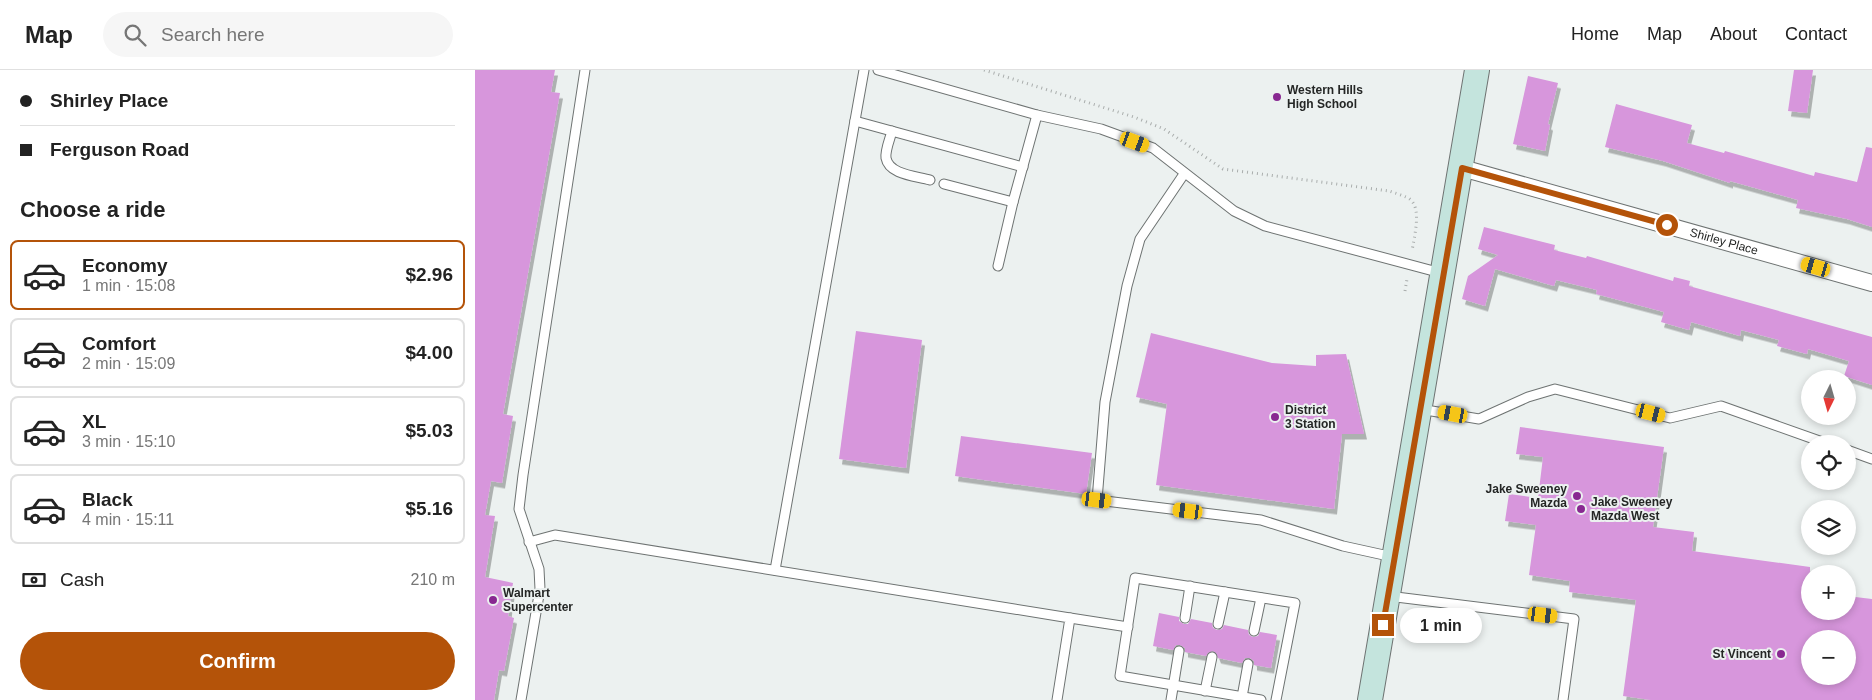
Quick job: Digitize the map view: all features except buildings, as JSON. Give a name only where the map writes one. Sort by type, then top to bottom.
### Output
[{"type":"street","points":[[1370,700],[1462,168],[1477,70]]},
{"type":"street","name":"Shirley Place","points":[[1462,168],[1872,283]]},
{"type":"lane","points":[[521,700],[540,589],[539,569],[519,509],[585,70]]},
{"type":"lane","points":[[775,570],[864,70]]},
{"type":"lane","points":[[877,70],[1037,115],[1101,129],[1153,148],[1234,212],[1265,226],[1443,274]]},
{"type":"lane","points":[[998,266],[1037,115]]},
{"type":"lane","points":[[855,121],[1023,167]]},
{"type":"lane","points":[[892,131],[886,157],[890,167],[930,180]]},
{"type":"lane","points":[[1184,174],[1140,239],[1127,286],[1105,402],[1097,500],[1261,520],[1343,546],[1394,557]]},
{"type":"lane","points":[[944,184],[1013,202]]},
{"type":"lane","points":[[1420,409],[1479,419],[1528,397],[1555,389],[1670,418],[1721,406],[1803,435]]},
{"type":"lane","points":[[1856,453],[1872,459]]},
{"type":"lane","points":[[529,542],[555,535],[1128,627]]},
{"type":"lane","points":[[1261,700],[1120,676],[1135,578],[1295,603],[1276,700]]},
{"type":"lane","points":[[1185,618],[1190,586]]},
{"type":"lane","points":[[1218,624],[1225,592]]},
{"type":"lane","points":[[1388,596],[1574,619],[1563,700]]},
{"type":"lane","points":[[1254,631],[1261,598]]},
{"type":"lane","points":[[1057,700],[1070,618]]},
{"type":"lane","points":[[1171,700],[1179,651]]},
{"type":"lane","points":[[1205,691],[1212,657]]},
{"type":"lane","points":[[1242,697],[1248,664]]},
{"type":"path","points":[[983,70],[1134,117],[1164,129],[1223,170],[1389,191],[1410,198],[1416,208],[1415,231]]},
{"type":"place","name":"Western Hills High School","points":[[1277,97]]},
{"type":"place","name":"District 3 Station","points":[[1275,417]]},
{"type":"place","name":"Jake Sweeney Mazda","points":[[1577,496]]},
{"type":"place","name":"Jake Sweeney Mazda West","points":[[1581,509]]},
{"type":"place","name":"Walmart Supercenter","points":[[493,600]]},
{"type":"place","name":"St Vincent","points":[[1781,654]]},
{"type":"route","points":[[1383,625],[1462,168],[1667,225]]}]
